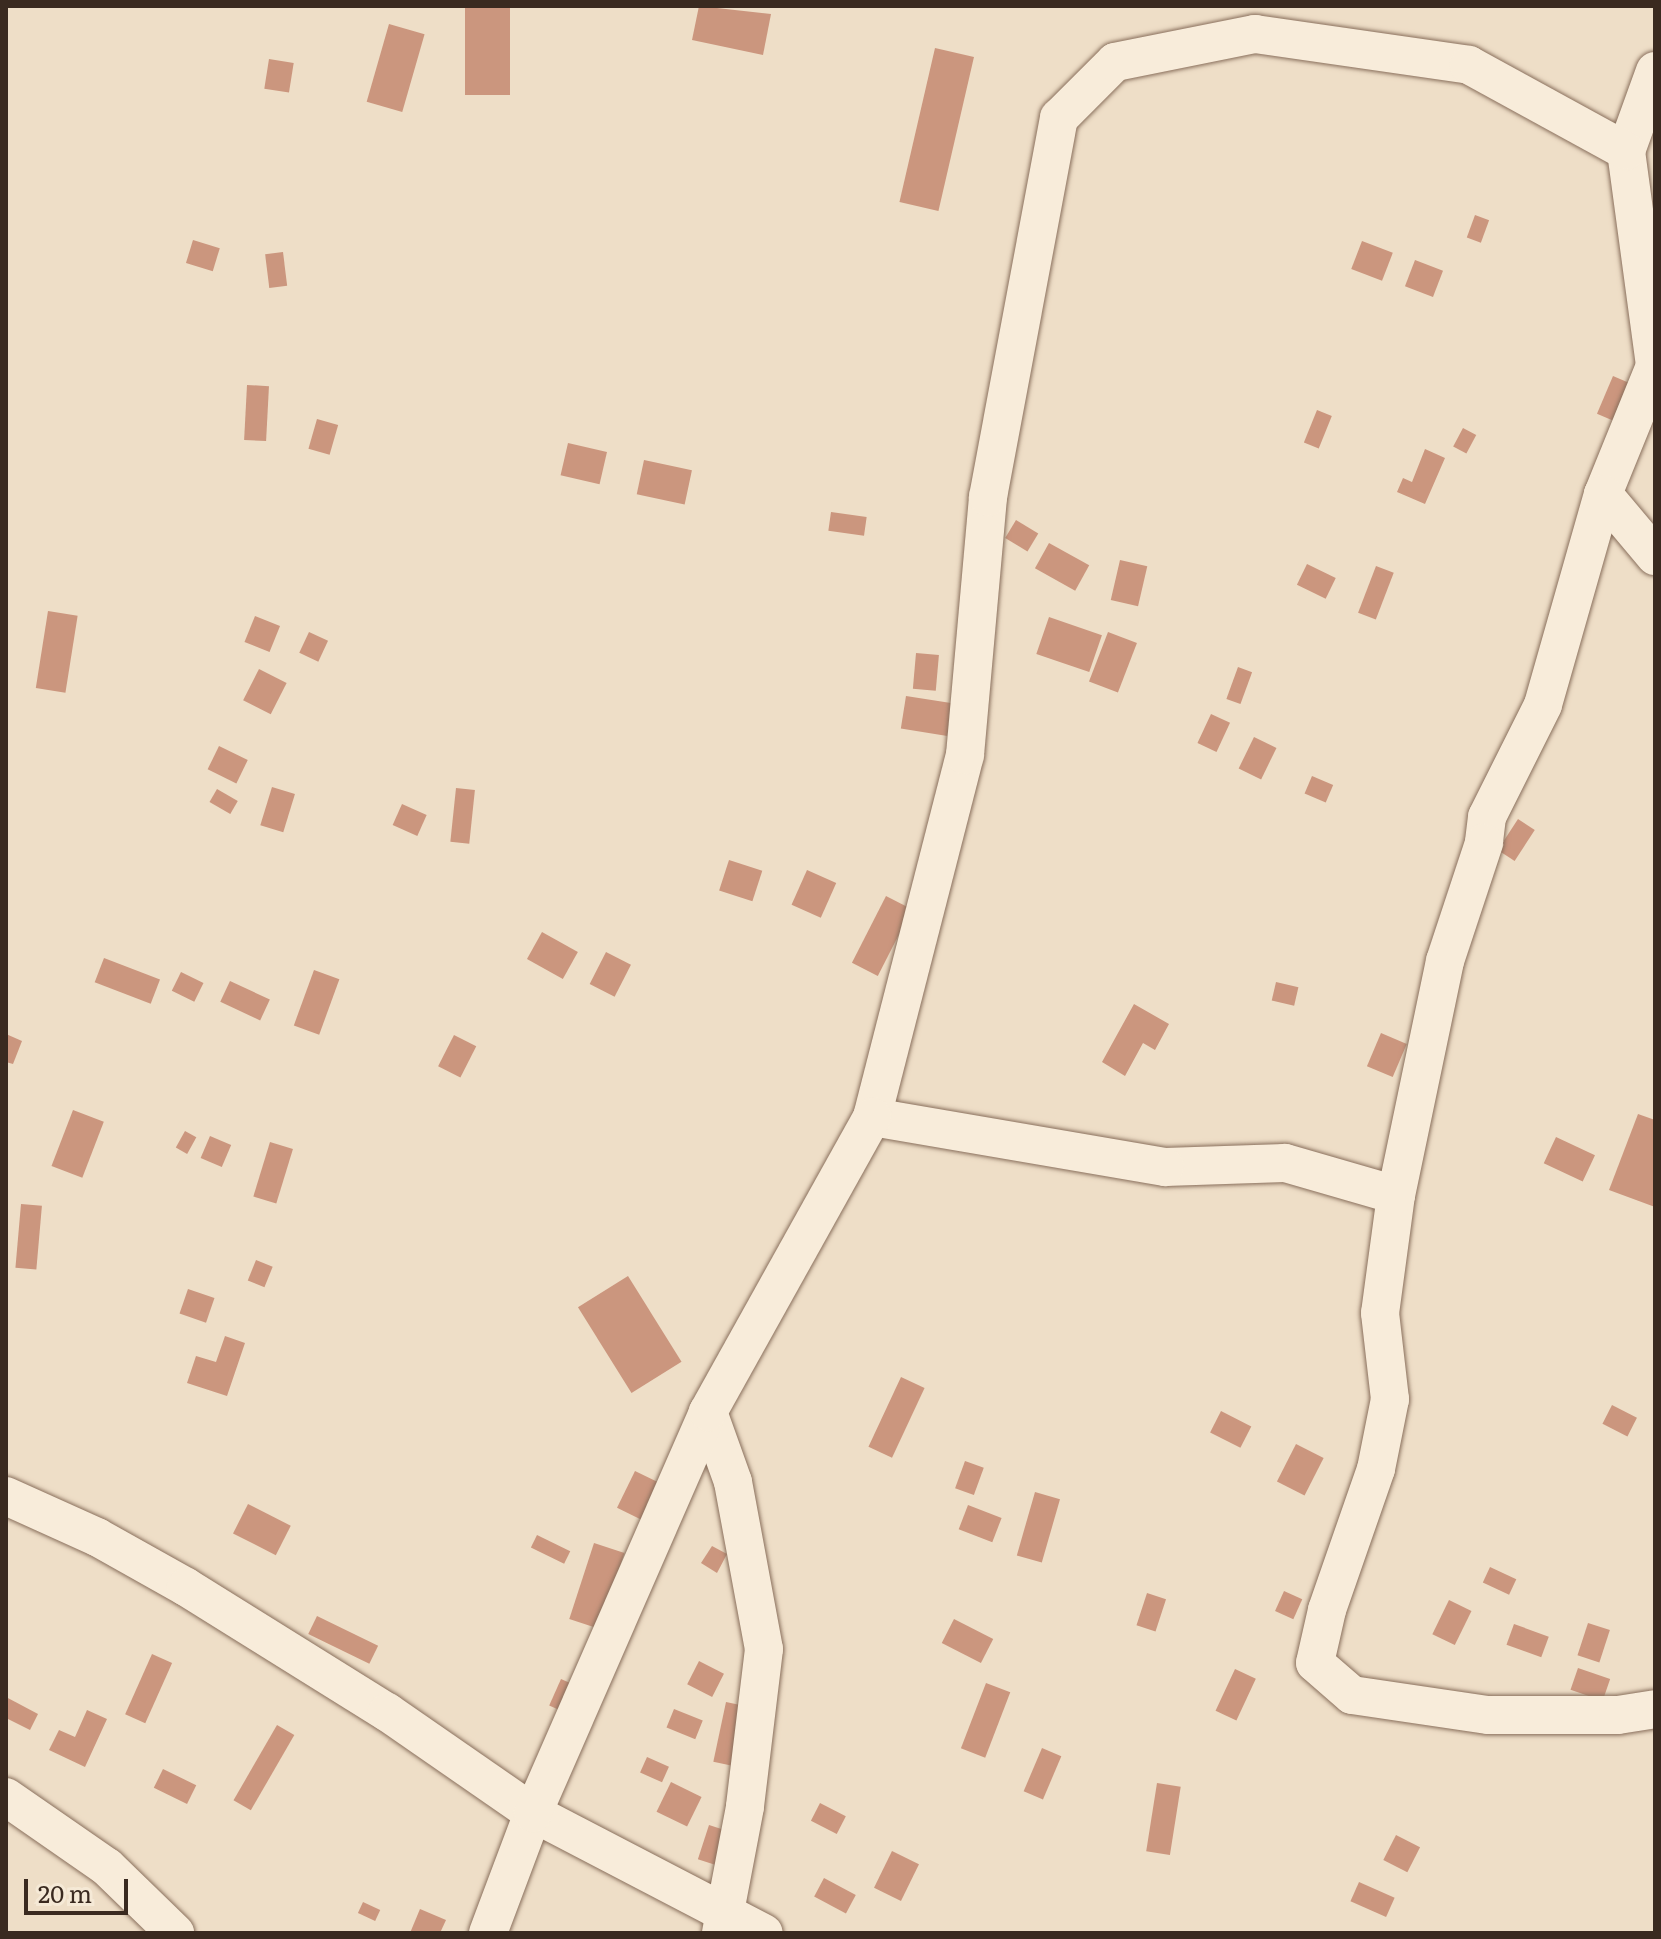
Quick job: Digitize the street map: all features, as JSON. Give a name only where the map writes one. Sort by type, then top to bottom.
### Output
[{"type":"street","points":[[488,1933],[533,1813],[708,1412],[872,1117],[965,755],[988,497],[1059,118],[1115,62],[1255,34],[1469,65],[1626,151]]},
{"type":"street","points":[[1655,71],[1626,151],[1655,366],[1603,494],[1543,705],[1487,817],[1484,843],[1445,961],[1396,1195],[1380,1313],[1390,1399],[1376,1469],[1327,1610],[1315,1663],[1352,1695],[1488,1715],[1618,1715],[1655,1709]]},
{"type":"street","points":[[1603,494],[1655,556]]},
{"type":"street","points":[[872,1117],[1165,1167],[1285,1163],[1396,1195]]},
{"type":"street","points":[[708,1412],[733,1482],[764,1649],[745,1807],[722,1923]]},
{"type":"street","points":[[6,1496],[97,1537],[186,1587],[387,1712],[533,1813],[722,1923],[764,1933]]},
{"type":"street","points":[[6,1797],[107,1867],[175,1933]]},
{"type":"building","points":[[465,6],[510,6],[510,95],[465,95]]},
{"type":"building","points":[[699,6],[771,14],[763,55],[692,40]]},
{"type":"building","points":[[389,24],[425,34],[402,112],[367,102]]},
{"type":"building","points":[[935,48],[974,57],[938,211],[899,202]]},
{"type":"building","points":[[269,59],[294,63],[289,93],[264,89]]},
{"type":"building","points":[[1475,215],[1489,220],[1481,243],[1467,238]]},
{"type":"building","points":[[193,240],[220,248],[213,271],[186,263]]},
{"type":"building","points":[[1362,241],[1393,253],[1382,281],[1351,269]]},
{"type":"building","points":[[283,252],[287,286],[269,288],[265,254]]},
{"type":"building","points":[[1415,260],[1443,271],[1433,297],[1405,286]]},
{"type":"building","points":[[1613,376],[1632,384],[1616,422],[1597,414]]},
{"type":"building","points":[[247,385],[269,386],[266,441],[244,440]]},
{"type":"building","points":[[1317,410],[1332,416],[1319,448],[1304,442]]},
{"type":"building","points":[[317,419],[338,425],[330,455],[308,449]]},
{"type":"building","points":[[1463,428],[1476,435],[1466,454],[1453,447]]},
{"type":"building","points":[[568,443],[607,452],[600,484],[561,475]]},
{"type":"building","points":[[1425,449],[1445,458],[1425,504],[1397,492],[1403,478],[1412,482]]},
{"type":"building","points":[[644,460],[692,470],[685,504],[637,494]]},
{"type":"building","points":[[831,512],[867,517],[864,536],[828,531]]},
{"type":"building","points":[[1016,520],[1038,533],[1027,551],[1005,538]]},
{"type":"building","points":[[1049,543],[1089,565],[1075,591],[1035,568]]},
{"type":"building","points":[[1120,560],[1147,566],[1138,606],[1111,600]]},
{"type":"building","points":[[1307,564],[1336,578],[1326,599],[1297,585]]},
{"type":"building","points":[[1376,566],[1394,573],[1376,619],[1358,613]]},
{"type":"building","points":[[48,611],[78,616],[65,693],[36,688]]},
{"type":"building","points":[[255,616],[280,626],[270,652],[245,642]]},
{"type":"building","points":[[1049,617],[1102,635],[1089,672],[1036,654]]},
{"type":"building","points":[[309,632],[328,641],[318,662],[299,653]]},
{"type":"building","points":[[1108,632],[1137,643],[1118,693],[1089,681]]},
{"type":"building","points":[[916,653],[939,655],[936,691],[913,689]]},
{"type":"building","points":[[1238,667],[1252,672],[1240,704],[1226,699]]},
{"type":"building","points":[[259,669],[287,683],[271,714],[243,700]]},
{"type":"building","points":[[906,696],[952,703],[947,736],[901,729]]},
{"type":"building","points":[[1211,714],[1230,723],[1217,752],[1197,743]]},
{"type":"building","points":[[1254,737],[1276,748],[1261,779],[1239,768]]},
{"type":"building","points":[[219,746],[248,760],[236,783],[208,769]]},
{"type":"building","points":[[1312,776],[1333,785],[1326,802],[1305,793]]},
{"type":"building","points":[[272,787],[295,794],[283,832],[260,825]]},
{"type":"building","points":[[456,788],[475,790],[469,844],[450,842]]},
{"type":"building","points":[[217,789],[238,801],[230,814],[209,802]]},
{"type":"building","points":[[402,804],[427,815],[417,836],[393,825]]},
{"type":"building","points":[[1518,819],[1535,830],[1515,861],[1498,850]]},
{"type":"building","points":[[729,860],[762,871],[752,901],[719,890]]},
{"type":"building","points":[[807,870],[836,883],[821,918],[792,905]]},
{"type":"building","points":[[886,896],[912,909],[878,976],[852,963]]},
{"type":"building","points":[[542,932],[578,952],[563,979],[527,959]]},
{"type":"building","points":[[606,952],[631,965],[615,997],[590,984]]},
{"type":"building","points":[[104,958],[160,980],[151,1004],[95,982]]},
{"type":"building","points":[[314,970],[339,979],[319,1035],[294,1025]]},
{"type":"building","points":[[181,972],[203,983],[194,1002],[172,991]]},
{"type":"building","points":[[230,981],[270,1000],[260,1020],[220,1002]]},
{"type":"building","points":[[1276,982],[1298,987],[1294,1006],[1272,1001]]},
{"type":"building","points":[[1134,1004],[1169,1024],[1155,1050],[1143,1043],[1125,1076],[1102,1062]]},
{"type":"building","points":[[1381,1033],[1407,1044],[1393,1077],[1367,1066]]},
{"type":"building","points":[[6,1034],[22,1041],[13,1064],[6,1062]]},
{"type":"building","points":[[454,1035],[476,1046],[460,1078],[438,1066]]},
{"type":"building","points":[[73,1110],[104,1122],[82,1178],[51,1166]]},
{"type":"building","points":[[1638,1114],[1655,1120],[1655,1207],[1609,1190]]},
{"type":"building","points":[[185,1131],[196,1137],[187,1154],[176,1148]]},
{"type":"building","points":[[210,1136],[231,1145],[222,1167],[201,1158]]},
{"type":"building","points":[[1556,1137],[1595,1155],[1583,1181],[1544,1163]]},
{"type":"building","points":[[270,1142],[293,1149],[276,1204],[253,1197]]},
{"type":"building","points":[[21,1204],[42,1206],[36,1270],[15,1268]]},
{"type":"building","points":[[256,1260],[273,1267],[264,1287],[248,1280]]},
{"type":"building","points":[[628,1276],[682,1362],[631,1393],[578,1307]]},
{"type":"building","points":[[188,1289],[214,1298],[206,1323],[180,1314]]},
{"type":"building","points":[[225,1336],[245,1343],[227,1396],[187,1383],[196,1356],[216,1362]]},
{"type":"building","points":[[901,1377],[925,1388],[892,1458],[868,1447]]},
{"type":"building","points":[[1612,1405],[1637,1418],[1627,1436],[1602,1424]]},
{"type":"building","points":[[1221,1411],[1251,1426],[1240,1448],[1210,1432]]},
{"type":"building","points":[[1296,1444],[1324,1458],[1305,1495],[1277,1481]]},
{"type":"building","points":[[965,1461],[984,1468],[974,1495],[955,1488]]},
{"type":"building","points":[[635,1471],[670,1488],[652,1525],[617,1508]]},
{"type":"building","points":[[1035,1492],[1060,1499],[1042,1563],[1017,1555]]},
{"type":"building","points":[[248,1504],[291,1526],[276,1555],[233,1533]]},
{"type":"building","points":[[968,1505],[1002,1518],[992,1542],[959,1529]]},
{"type":"building","points":[[537,1535],[570,1551],[564,1564],[531,1548]]},
{"type":"building","points":[[594,1543],[624,1553],[600,1629],[569,1619]]},
{"type":"building","points":[[712,1546],[727,1554],[717,1573],[701,1563]]},
{"type":"building","points":[[1490,1567],[1516,1579],[1509,1595],[1483,1582]]},
{"type":"building","points":[[1284,1591],[1302,1599],[1293,1619],[1275,1611]]},
{"type":"building","points":[[1147,1593],[1166,1599],[1156,1632],[1136,1625]]},
{"type":"building","points":[[1449,1600],[1471,1611],[1455,1645],[1432,1634]]},
{"type":"building","points":[[317,1616],[378,1646],[369,1664],[308,1634]]},
{"type":"building","points":[[954,1619],[993,1639],[981,1663],[942,1643]]},
{"type":"building","points":[[1588,1623],[1610,1630],[1599,1662],[1577,1655]]},
{"type":"building","points":[[1514,1624],[1549,1637],[1541,1657],[1506,1645]]},
{"type":"building","points":[[152,1654],[172,1663],[145,1723],[125,1714]]},
{"type":"building","points":[[699,1661],[724,1674],[712,1697],[687,1684]]},
{"type":"building","points":[[1578,1668],[1610,1679],[1603,1701],[1571,1690]]},
{"type":"building","points":[[1235,1669],[1256,1679],[1236,1720],[1216,1711]]},
{"type":"building","points":[[561,1679],[583,1689],[571,1715],[549,1705]]},
{"type":"building","points":[[986,1683],[1010,1692],[985,1758],[961,1748]]},
{"type":"building","points":[[6,1697],[38,1714],[30,1730],[6,1718]]},
{"type":"building","points":[[726,1702],[754,1708],[742,1768],[713,1762]]},
{"type":"building","points":[[674,1709],[703,1721],[695,1739],[667,1728]]},
{"type":"building","points":[[87,1710],[107,1719],[85,1767],[49,1750],[59,1730],[75,1737]]},
{"type":"building","points":[[277,1725],[294,1735],[251,1810],[234,1800]]},
{"type":"building","points":[[1042,1748],[1061,1756],[1043,1799],[1024,1791]]},
{"type":"building","points":[[647,1757],[669,1767],[662,1782],[640,1773]]},
{"type":"building","points":[[163,1769],[196,1785],[187,1804],[154,1788]]},
{"type":"building","points":[[671,1782],[702,1797],[687,1827],[657,1812]]},
{"type":"building","points":[[1157,1783],[1181,1787],[1170,1855],[1146,1851]]},
{"type":"building","points":[[820,1803],[846,1816],[837,1834],[811,1821]]},
{"type":"building","points":[[709,1825],[730,1832],[719,1866],[698,1859]]},
{"type":"building","points":[[1396,1835],[1420,1847],[1407,1872],[1383,1860]]},
{"type":"building","points":[[892,1851],[919,1864],[901,1901],[874,1888]]},
{"type":"building","points":[[824,1878],[856,1895],[846,1913],[814,1897]]},
{"type":"building","points":[[1359,1882],[1395,1898],[1386,1917],[1350,1901]]},
{"type":"building","points":[[363,1902],[380,1910],[375,1921],[358,1913]]},
{"type":"building","points":[[420,1909],[446,1920],[440,1933],[410,1933]]}]
